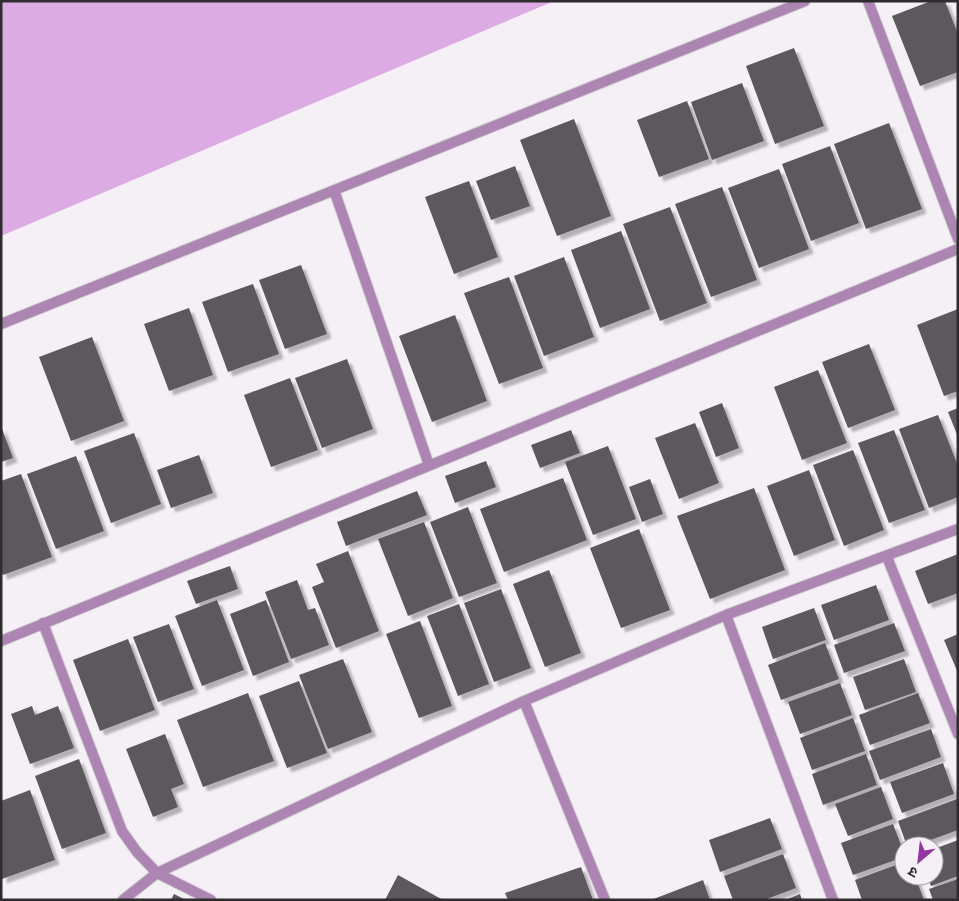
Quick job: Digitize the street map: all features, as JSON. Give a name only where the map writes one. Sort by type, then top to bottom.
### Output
[{"type":"street","points":[[1,324],[805,1]]},
{"type":"street","points":[[868,1],[958,239]]},
{"type":"street","points":[[334,190],[429,465]]},
{"type":"street","points":[[1,641],[958,249]]},
{"type":"street","points":[[123,900],[157,873],[524,701],[726,615],[887,557],[958,529]]},
{"type":"street","points":[[887,557],[958,734]]},
{"type":"street","points":[[726,615],[834,900]]},
{"type":"street","points":[[43,623],[122,831],[137,852],[157,873],[211,900]]},
{"type":"street","points":[[524,701],[606,900]]},
{"type":"shaded area","points":[[1,1],[554,1],[1,236]]},
{"type":"building","points":[[931,1],[945,1],[958,34],[958,72],[920,86],[892,16]]},
{"type":"building","points":[[794,48],[824,126],[775,144],[746,66]]},
{"type":"building","points":[[742,83],[764,141],[712,160],[691,102]]},
{"type":"building","points":[[687,101],[709,159],[659,177],[637,120]]},
{"type":"building","points":[[574,119],[611,216],[557,236],[520,140]]},
{"type":"building","points":[[889,123],[922,209],[866,229],[834,144]]},
{"type":"building","points":[[830,146],[859,223],[811,241],[782,164]]},
{"type":"building","points":[[515,166],[530,206],[491,220],[476,181]]},
{"type":"building","points":[[779,169],[809,249],[759,268],[728,188]]},
{"type":"building","points":[[469,181],[498,257],[454,274],[425,197]]},
{"type":"building","points":[[722,187],[757,280],[711,297],[675,204]]},
{"type":"building","points":[[670,207],[707,303],[660,321],[623,224]]},
{"type":"building","points":[[621,231],[650,309],[600,328],[571,250]]},
{"type":"building","points":[[564,257],[594,337],[544,356],[514,276]]},
{"type":"building","points":[[301,265],[327,334],[285,349],[259,280]]},
{"type":"building","points":[[509,277],[543,368],[499,384],[464,293]]},
{"type":"building","points":[[253,284],[279,354],[228,372],[202,302]]},
{"type":"building","points":[[189,308],[213,375],[169,391],[144,324]]},
{"type":"building","points":[[958,309],[958,391],[944,396],[917,325]]},
{"type":"building","points":[[455,315],[487,401],[432,422],[399,336]]},
{"type":"building","points":[[92,337],[124,421],[71,441],[39,357]]},
{"type":"building","points":[[869,344],[895,410],[848,428],[822,362]]},
{"type":"building","points":[[347,359],[373,429],[322,448],[295,378]]},
{"type":"building","points":[[818,370],[847,443],[802,460],[774,387]]},
{"type":"building","points":[[290,378],[318,450],[271,467],[244,395]]},
{"type":"building","points":[[722,403],[739,448],[716,457],[699,412]]},
{"type":"building","points":[[958,408],[958,437],[948,412]]},
{"type":"building","points":[[938,415],[958,466],[958,497],[929,508],[899,429]]},
{"type":"building","points":[[695,423],[719,483],[679,499],[655,438]]},
{"type":"building","points":[[1,426],[13,458],[1,462]]},
{"type":"building","points":[[571,430],[580,453],[540,468],[531,445]]},
{"type":"building","points":[[894,430],[925,510],[889,523],[858,443]]},
{"type":"building","points":[[134,433],[161,504],[111,523],[84,451]]},
{"type":"building","points":[[608,446],[636,519],[593,535],[565,462]]},
{"type":"building","points":[[853,450],[884,530],[844,546],[813,465]]},
{"type":"building","points":[[199,455],[213,493],[171,508],[157,470]]},
{"type":"building","points":[[76,456],[104,531],[56,549],[27,474]]},
{"type":"building","points":[[486,461],[496,487],[455,503],[445,476]]},
{"type":"building","points":[[809,470],[835,540],[794,556],[767,486]]},
{"type":"building","points":[[21,474],[52,557],[3,575],[1,570],[1,481]]},
{"type":"building","points":[[563,478],[587,540],[504,572],[480,509]]},
{"type":"building","points":[[650,479],[663,514],[642,522],[629,487]]},
{"type":"building","points":[[754,488],[785,570],[710,599],[677,516]]},
{"type":"building","points":[[417,491],[427,515],[346,546],[337,522]]},
{"type":"building","points":[[468,507],[497,583],[459,597],[430,522]]},
{"type":"building","points":[[424,522],[453,598],[408,616],[378,539]]},
{"type":"building","points":[[639,529],[670,610],[621,628],[590,548]]},
{"type":"building","points":[[348,551],[379,631],[336,648],[312,587],[324,582],[316,564]]},
{"type":"building","points":[[958,554],[958,593],[928,604],[915,571]]},
{"type":"building","points":[[230,566],[238,589],[196,604],[187,581]]},
{"type":"building","points":[[549,570],[581,653],[545,667],[513,584]]},
{"type":"building","points":[[297,580],[308,610],[315,608],[329,645],[291,659],[265,592]]},
{"type":"building","points":[[876,585],[889,620],[834,640],[821,605]]},
{"type":"building","points":[[501,589],[531,668],[494,682],[464,603]]},
{"type":"building","points":[[217,600],[244,670],[202,686],[175,616]]},
{"type":"building","points":[[266,600],[289,662],[253,676],[230,614]]},
{"type":"building","points":[[459,604],[489,684],[458,696],[427,616]]},
{"type":"building","points":[[814,608],[826,640],[773,659],[762,627]]},
{"type":"building","points":[[420,621],[452,706],[419,718],[386,634]]},
{"type":"building","points":[[894,623],[905,651],[844,673],[834,645]]},
{"type":"building","points":[[169,624],[194,689],[158,702],[133,637]]},
{"type":"building","points":[[958,634],[958,673],[944,640]]},
{"type":"building","points":[[128,639],[155,710],[100,731],[73,660]]},
{"type":"building","points":[[825,643],[839,679],[781,700],[768,665]]},
{"type":"building","points":[[343,659],[372,732],[328,749],[299,675]]},
{"type":"building","points":[[904,659],[916,692],[865,710],[853,677]]},
{"type":"building","points":[[299,681],[327,753],[287,768],[259,696]]},
{"type":"building","points":[[840,683],[852,715],[800,734],[788,702]]},
{"type":"building","points":[[248,693],[274,761],[203,787],[177,720]]},
{"type":"building","points":[[918,693],[930,723],[870,745],[859,715]]},
{"type":"building","points":[[32,706],[35,715],[58,706],[74,748],[30,764],[11,714]]},
{"type":"building","points":[[853,718],[865,751],[812,770],[800,738]]},
{"type":"building","points":[[931,729],[941,757],[880,780],[869,751]]},
{"type":"building","points":[[165,734],[184,784],[171,789],[178,807],[153,817],[126,749]]},
{"type":"building","points":[[866,754],[877,785],[823,805],[812,774]]},
{"type":"building","points":[[79,759],[106,833],[62,849],[35,776]]},
{"type":"building","points":[[943,763],[954,794],[902,813],[890,782]]},
{"type":"building","points":[[881,787],[893,819],[848,836],[835,804]]},
{"type":"building","points":[[30,790],[55,860],[2,879],[1,801]]},
{"type":"building","points":[[957,799],[958,830],[942,836],[903,836],[898,821]]},
{"type":"building","points":[[770,818],[782,849],[720,872],[709,840]]},
{"type":"building","points":[[893,824],[898,836],[894,836],[894,861],[853,875],[841,843]]},
{"type":"building","points":[[958,840],[958,876],[944,881],[944,845]]},
{"type":"building","points":[[783,854],[796,888],[764,900],[733,900],[724,876]]},
{"type":"building","points":[[894,866],[894,886],[919,886],[924,900],[862,900],[855,880]]},
{"type":"building","points":[[581,867],[593,900],[508,900],[505,893]]},
{"type":"building","points":[[398,875],[443,900],[385,900]]},
{"type":"building","points":[[958,879],[958,900],[933,900],[929,889],[944,886],[944,884]]},
{"type":"building","points":[[703,880],[710,900],[651,900]]},
{"type":"building","points":[[174,894],[186,900],[171,900]]},
{"type":"building","points":[[800,894],[802,900],[785,900]]}]
